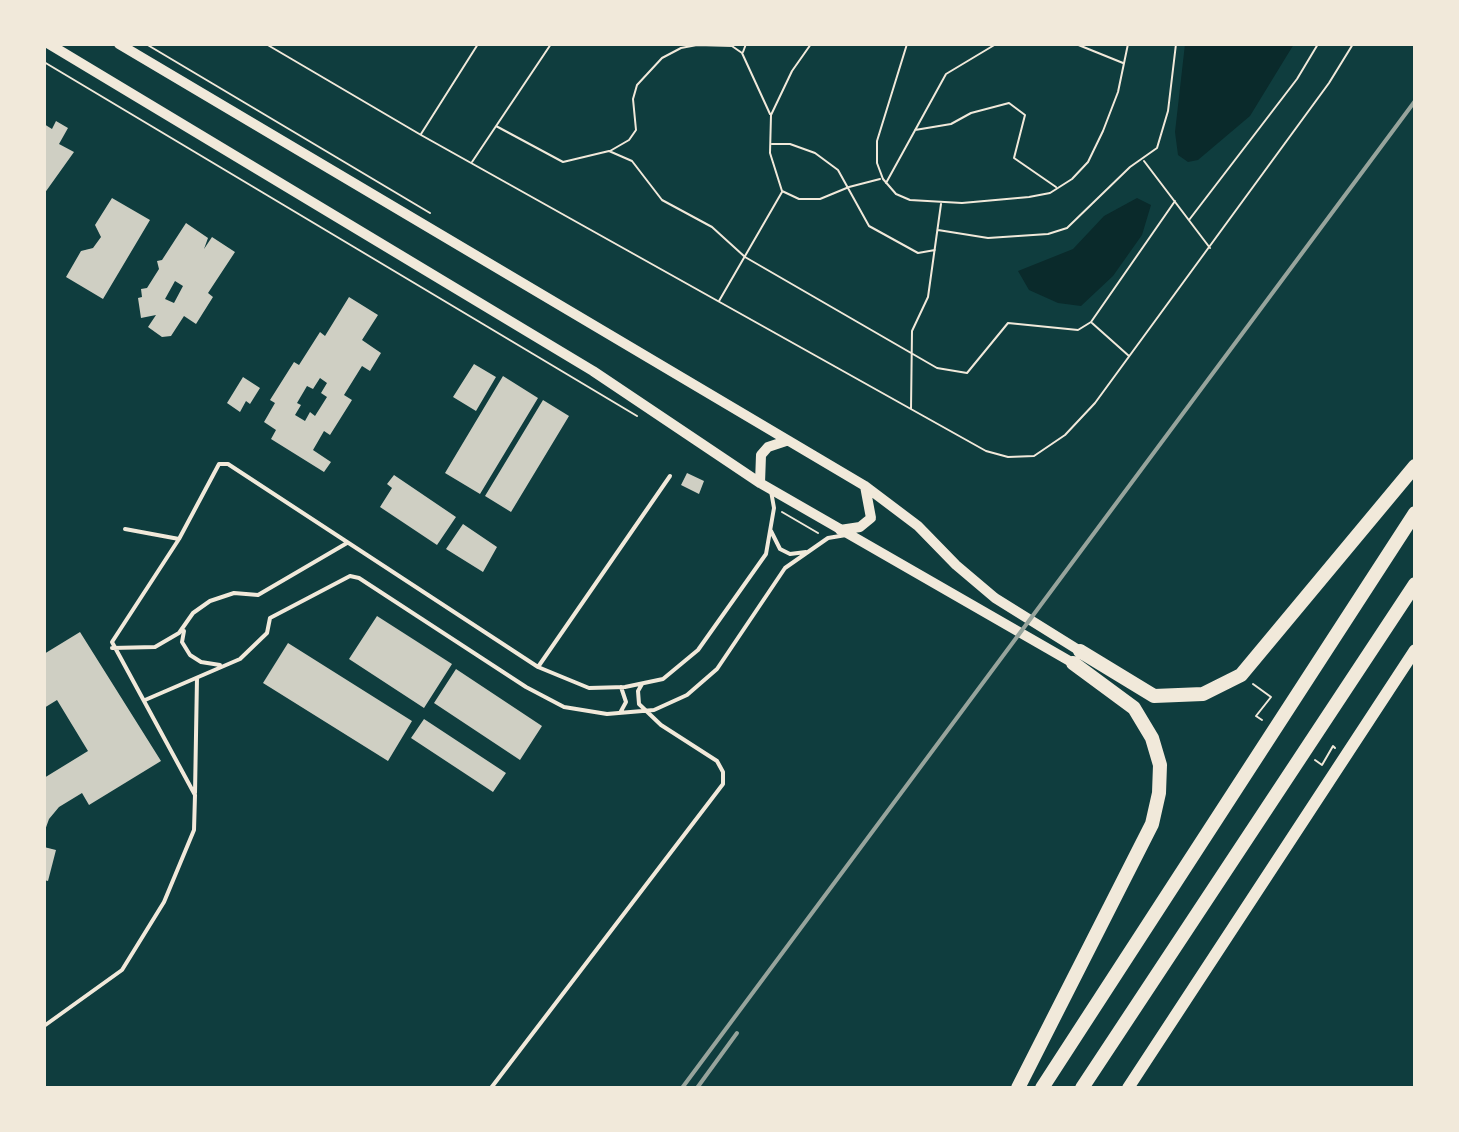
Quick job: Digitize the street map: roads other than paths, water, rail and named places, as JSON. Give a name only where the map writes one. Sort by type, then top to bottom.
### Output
[{"type":"highway","points":[[1076,657],[1154,696],[1203,694],[1241,675],[1415,466]]},
{"type":"highway","points":[[1042,1088],[1415,513]]},
{"type":"highway","points":[[1082,1088],[1415,584]]},
{"type":"highway","points":[[1018,1088],[1152,824],[1159,793],[1160,765],[1152,738],[1134,708],[1076,657]]},
{"type":"main road","points":[[1128,1088],[1415,650]]},
{"type":"street","points":[[49,44],[580,362],[765,486],[1076,657]]},
{"type":"street","points":[[119,44],[865,486],[918,526],[956,565],[995,598],[1076,657]]},
{"type":"street","points":[[765,486],[761,455],[768,447],[786,441]]},
{"type":"street","points":[[845,532],[860,527],[871,518],[865,486]]},
{"type":"lane","points":[[195,795],[145,700],[112,648],[115,636],[179,539],[219,464],[228,464],[538,667],[589,688],[621,687],[663,679],[698,650],[766,554],[774,508],[765,486]]},
{"type":"lane","points":[[538,667],[670,476]]},
{"type":"lane","points":[[125,529],[179,539]]},
{"type":"lane","points":[[770,529],[780,549],[790,554],[809,552]]},
{"type":"lane","points":[[145,700],[240,659],[267,633],[270,618],[350,576],[359,578],[526,687],[564,707],[620,713],[644,710],[687,695],[717,669],[785,568],[828,538],[845,532]]},
{"type":"lane","points":[[222,665],[201,662],[190,655],[182,642],[184,628],[193,613],[210,601],[234,593],[258,595],[348,543]]},
{"type":"lane","points":[[112,648],[155,647],[184,628]]},
{"type":"lane","points":[[44,1026],[122,970],[170,888],[194,830],[197,678]]},
{"type":"lane","points":[[491,1088],[723,784],[723,772],[717,761],[644,710],[637,698],[642,684]]},
{"type":"lane","points":[[620,713],[626,697],[621,687]]},
{"type":"water","points":[[1185,44],[1294,44],[1250,116],[1198,160],[1188,162],[1178,155],[1175,132]]},
{"type":"water","points":[[1137,198],[1151,205],[1142,235],[1113,276],[1081,306],[1058,303],[1029,290],[1018,271],[1073,249],[1104,216]]},
{"type":"railway","points":[[682,1088],[1415,101]]},
{"type":"railway","points":[[697,1088],[737,1033]]}]
